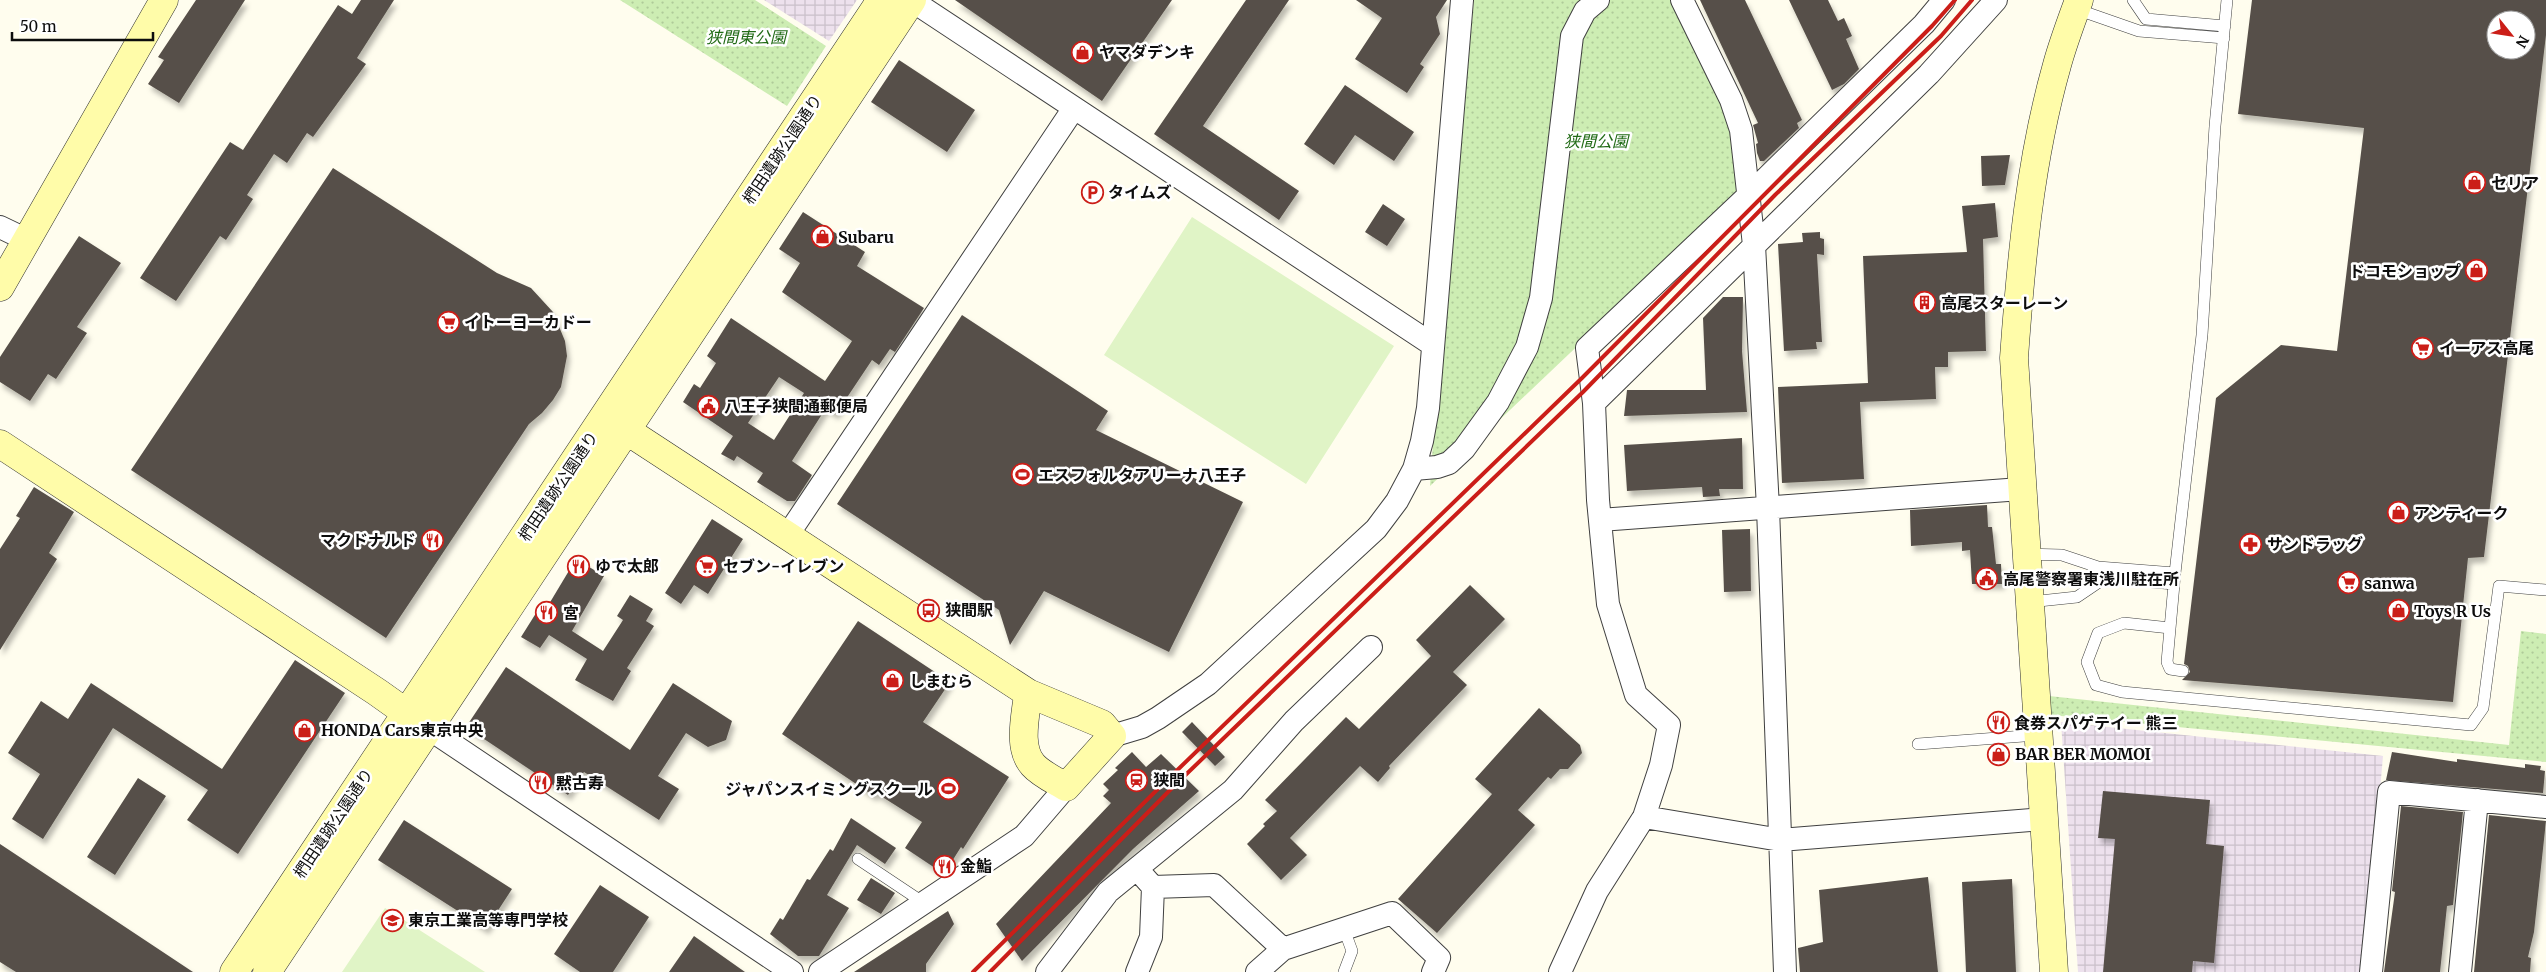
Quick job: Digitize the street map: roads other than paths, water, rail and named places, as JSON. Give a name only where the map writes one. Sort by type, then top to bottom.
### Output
[{"type":"street","points":[[0,287],[164,0]]},
{"type":"street","name":"椚田遺跡公園通り","points":[[267,972],[428,728],[616,423],[881,0]]},
{"type":"street","points":[[912,0],[1433,345]]},
{"type":"street","name":"椚田遺跡公園通り","points":[[234,972],[407,713],[616,423],[912,0]]},
{"type":"street","points":[[820,972],[1024,836],[1112,736],[1142,727],[1208,684],[1376,528],[1397,501],[1414,468],[1426,424],[1462,0]]},
{"type":"street","points":[[1414,468],[1437,467],[1449,463],[1464,449],[1498,402],[1526,347],[1541,298],[1572,36],[1585,11],[1598,0]]},
{"type":"street","points":[[1682,0],[1731,100],[1741,130],[1749,195],[1754,245],[1768,508],[1785,972]]},
{"type":"street","points":[[1560,972],[1596,891],[1644,817],[1661,765],[1669,725],[1636,695],[1608,604],[1600,520],[1594,403],[1587,348],[1749,195],[1924,24],[1944,0]]},
{"type":"street","points":[[1594,403],[1929,74],[1996,0]]},
{"type":"street","points":[[2054,972],[2021,489],[2014,358],[2020,272],[2039,139],[2057,64],[2077,4]]},
{"type":"street","points":[[787,536],[1074,108]]},
{"type":"street","points":[[0,227],[28,240]]},
{"type":"street","points":[[616,423],[1028,693],[1102,724],[1112,736]]},
{"type":"street","points":[[0,444],[407,713],[792,972]]},
{"type":"street","points":[[1600,520],[2021,489]]},
{"type":"street","points":[[1047,972],[1108,892],[1233,790],[1294,721],[1370,647]]},
{"type":"street","points":[[1028,693],[1024,742],[1026,753],[1034,766],[1066,787]]},
{"type":"street","points":[[2371,972],[2389,792],[2546,808]]},
{"type":"street","points":[[2460,972],[2477,800]]},
{"type":"street","points":[[1644,817],[1780,840],[2043,818]]},
{"type":"street","points":[[1137,869],[1153,887],[1151,937],[1137,972]]},
{"type":"street","points":[[1153,887],[1214,885],[1283,949]]},
{"type":"street","points":[[1257,972],[1283,949],[1392,913],[1439,958],[1433,972]]},
{"type":"lane","points":[[2133,0],[2146,19],[2225,26]]},
{"type":"lane","points":[[2183,671],[2170,669],[2168,662],[2170,628],[2202,335],[2215,126],[2227,0]]},
{"type":"lane","points":[[2077,4],[2139,31],[2224,38]]},
{"type":"lane","points":[[2026,553],[2062,555],[2098,567],[2175,578]]},
{"type":"lane","points":[[2029,602],[2077,598],[2105,578],[2175,578]]},
{"type":"lane","points":[[2170,628],[2124,623],[2098,633],[2086,662],[2096,685],[2130,693],[2471,725],[2483,708],[2499,586],[2546,590]]},
{"type":"lane","points":[[1918,744],[2038,735]]},
{"type":"lane","points":[[858,859],[924,903]]},
{"type":"lane","points":[[1344,929],[1352,951],[1344,972]]},
{"type":"railway","points":[[973,972],[1165,782],[1582,378],[1932,26],[1955,0]]},
{"type":"railway","points":[[990,972],[1173,787],[1583,392],[1775,195],[1941,36],[1972,0]]},
{"type":"place","name":"ヤマダデンキ","points":[[1083,52]]},
{"type":"place","name":"セリア","points":[[2475,183]]},
{"type":"place","name":"タイムズ","points":[[1092,192]]},
{"type":"place","name":"Subaru","points":[[822,237]]},
{"type":"place","name":"ドコモショップ","points":[[2477,271]]},
{"type":"place","name":"高尾スターレーン","points":[[1925,303]]},
{"type":"place","name":"イトーヨーカドー","points":[[448,322]]},
{"type":"place","name":"イーアス高尾","points":[[2423,348]]},
{"type":"place","name":"八王子狭間通郵便局","points":[[708,406]]},
{"type":"place","name":"エスフォルタアリーナ八王子","points":[[1022,475]]},
{"type":"place","name":"アンティーク","points":[[2398,513]]},
{"type":"place","name":"マクドナルド","points":[[432,540]]},
{"type":"place","name":"サンドラッグ","points":[[2251,544]]},
{"type":"place","name":"ゆで太郎","points":[[579,566]]},
{"type":"place","name":"セブン-イレブン","points":[[707,566]]},
{"type":"place","name":"高尾警察署東浅川駐在所","points":[[1987,579]]},
{"type":"place","name":"sanwa","points":[[2348,583]]},
{"type":"place","name":"狭間駅","points":[[929,610]]},
{"type":"place","name":"Toys R Us","points":[[2398,611]]},
{"type":"place","name":"宮","points":[[547,613]]},
{"type":"place","name":"しまむら","points":[[893,681]]},
{"type":"place","name":"食券スパゲテイー 熊三","points":[[1998,723]]},
{"type":"place","name":"HONDA Cars東京中央","points":[[305,730]]},
{"type":"place","name":"BAR BER MOMOI","points":[[1999,754]]},
{"type":"place","name":"狭間","points":[[1137,780]]},
{"type":"place","name":"黙古寿","points":[[540,783]]},
{"type":"place","name":"ジャパンスイミングスクール","points":[[949,789]]},
{"type":"place","name":"金鮨","points":[[944,866]]},
{"type":"place","name":"東京工業高等専門学校","points":[[392,920]]},
{"type":"park label","name":"狭間東公園","points":[[746,37]]},
{"type":"park label","name":"狭間公園","points":[[1596,141]]}]
